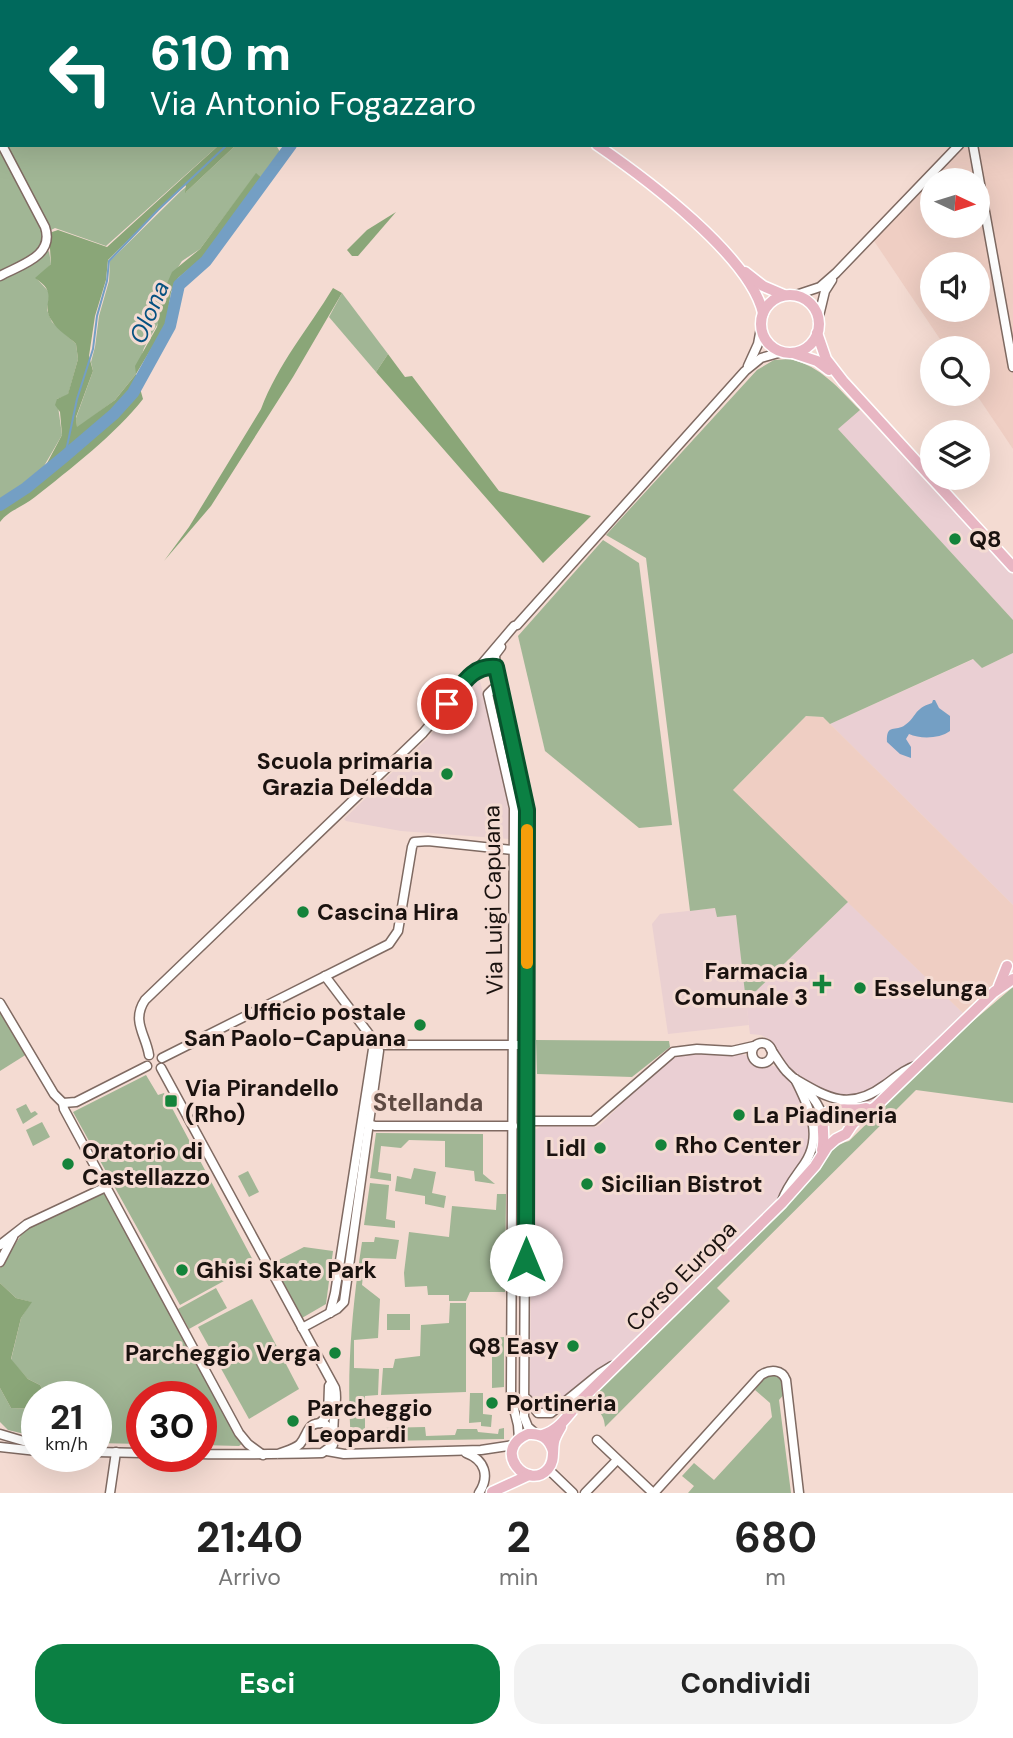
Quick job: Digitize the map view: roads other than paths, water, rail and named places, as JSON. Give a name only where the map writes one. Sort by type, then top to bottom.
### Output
[{"type":"main road","points":[[600,147],[646,179],[687,214],[741,271],[755,291],[763,313],[761,328],[768,343],[817,361],[843,381]]},
{"type":"main road","points":[[741,271],[764,286],[810,303],[818,320],[817,333],[826,359],[843,381],[1013,566]]},
{"type":"main road","points":[[763,313],[775,299],[784,295]]},
{"type":"main road","points":[[787,352],[806,347],[817,333]]},
{"type":"main road","points":[[994,992],[1013,956]]},
{"type":"main road","points":[[823,1124],[828,1134],[839,1138],[846,1135],[852,1125],[921,1065],[994,992],[1013,978],[1007,966]]},
{"type":"main road","points":[[821,1155],[825,1139],[823,1124],[828,1112],[856,1111],[879,1102]]},
{"type":"main road","points":[[841,1110],[851,1118],[852,1125]]},
{"type":"main road","name":"Corso Europa","points":[[538,1434],[554,1430],[564,1421],[580,1401],[782,1203],[801,1183],[821,1155],[839,1138]]},
{"type":"main road","name":"Corso Europa","points":[[553,1451],[564,1421]]},
{"type":"main road","points":[[528,1434],[538,1434],[548,1440],[553,1451],[553,1460],[548,1469],[491,1492],[508,1477],[516,1442],[528,1434]]},
{"type":"main road","points":[[513,1461],[518,1470],[529,1475]]},
{"type":"street","points":[[0,276],[40,255],[48,238],[45,227],[3,147]]},
{"type":"street","points":[[796,296],[820,286],[836,273],[957,147]]},
{"type":"street","points":[[972,147],[1013,367]]},
{"type":"street","points":[[818,320],[825,291],[836,273]]},
{"type":"street","points":[[745,371],[753,357],[761,328]]},
{"type":"street","points":[[161,1068],[153,1071],[147,1066],[149,1055],[138,1020],[145,1000],[423,733],[475,670],[745,371],[761,358],[787,352]]},
{"type":"street","points":[[475,670],[485,666],[496,667],[497,652],[517,625]]},
{"type":"street","name":"Via Luigi Capuana","points":[[496,667],[527,810],[525,1396],[526,1424],[538,1434]]},
{"type":"street","name":"Via Luigi Capuana","points":[[501,688],[493,689],[488,694],[514,808],[511,1397],[518,1425],[516,1442]]},
{"type":"street","points":[[162,1058],[389,944],[396,936],[415,842],[429,841],[513,850]]},
{"type":"street","points":[[302,1328],[330,1313],[377,1046],[325,976]]},
{"type":"street","points":[[0,1003],[54,1094],[63,1103],[64,1110],[239,1433],[263,1455]]},
{"type":"street","points":[[732,1051],[762,1043],[770,1048],[784,1069],[812,1097],[822,1113],[823,1124]]},
{"type":"street","points":[[377,1046],[527,1045]]},
{"type":"street","points":[[754,1046],[754,1061]]},
{"type":"street","points":[[764,1063],[771,1057],[770,1048]]},
{"type":"street","points":[[365,1123],[513,1124],[593,1121],[669,1054],[678,1051],[732,1051],[746,1055],[754,1061],[784,1069]]},
{"type":"street","points":[[149,1055],[158,1054],[162,1058]]},
{"type":"street","points":[[162,1058],[161,1068],[337,1394],[333,1445],[327,1451]]},
{"type":"street","points":[[795,1079],[827,1096],[852,1100],[866,1097],[909,1068],[921,1065]]},
{"type":"street","points":[[63,1103],[76,1101],[147,1066]]},
{"type":"street","points":[[782,1203],[786,1189],[810,1154],[814,1138],[813,1119],[795,1079]]},
{"type":"street","points":[[812,1097],[841,1110]]},
{"type":"street","points":[[0,1245],[27,1224],[106,1187]]},
{"type":"street","points":[[0,1262],[14,1236]]},
{"type":"street","points":[[512,1315],[526,1315]]},
{"type":"street","points":[[525,1396],[533,1410],[538,1413],[551,1413],[599,1374],[624,1359]]},
{"type":"street","points":[[512,1366],[520,1369],[526,1363]]},
{"type":"street","points":[[597,1440],[653,1493],[761,1375],[774,1371],[782,1374],[786,1380],[799,1493]]},
{"type":"street","points":[[278,1454],[298,1445],[311,1425],[320,1423],[328,1415],[331,1383]]},
{"type":"street","points":[[320,1423],[328,1426],[340,1449],[355,1453]]},
{"type":"street","points":[[0,1434],[21,1440]]},
{"type":"street","points":[[304,1435],[306,1446],[313,1452]]},
{"type":"street","points":[[217,1454],[288,1456],[327,1451],[344,1454],[459,1451],[488,1449],[516,1442]]},
{"type":"street","points":[[0,1447],[21,1449]]},
{"type":"street","points":[[488,1449],[513,1461]]},
{"type":"street","points":[[459,1451],[478,1459],[484,1468],[485,1479],[479,1493]]},
{"type":"street","points":[[112,1452],[126,1452]]},
{"type":"street","points":[[110,1493],[117,1452]]},
{"type":"street","points":[[584,1493],[617,1460]]},
{"type":"street","points":[[548,1469],[573,1493]]},
{"type":"water","points":[[933,700],[950,716],[950,731],[930,737],[909,734],[906,739],[911,747],[911,758],[900,754],[887,742],[888,732],[905,725],[918,710]]},
{"type":"waterway","name":"Olona","points":[[65,456],[77,399],[93,349],[109,261],[225,147]]},
{"type":"waterway","name":"Olona","points":[[0,505],[65,456],[114,414],[133,393],[170,326],[179,285],[206,261],[290,147]]},
{"type":"place","name":"Q8","points":[[955,539]]},
{"type":"place","name":"Scuola primaria Grazia Deledda","points":[[447,774]]},
{"type":"place","name":"Cascina Hira","points":[[303,912]]},
{"type":"place","name":"Farmacia Comunale 3","points":[[822,984]]},
{"type":"place","name":"Esselunga","points":[[860,988]]},
{"type":"place","name":"Ufficio postale San Paolo-Capuana","points":[[420,1025]]},
{"type":"place","name":"Via Pirandello (Rho)","points":[[171,1101]]},
{"type":"place","name":"La Piadineria","points":[[739,1115]]},
{"type":"place","name":"Rho Center","points":[[661,1145]]},
{"type":"place","name":"Lidl","points":[[600,1148]]},
{"type":"place","name":"Oratorio di Castellazzo","points":[[68,1164]]},
{"type":"place","name":"Sicilian Bistrot","points":[[587,1184]]},
{"type":"place","name":"Ghisi Skate Park","points":[[182,1270]]},
{"type":"place","name":"Q8 Easy","points":[[573,1346]]},
{"type":"place","name":"Parcheggio Verga","points":[[335,1353]]},
{"type":"place","name":"Portineria","points":[[492,1403]]},
{"type":"place","name":"Parcheggio Leopardi","points":[[293,1421]]},
{"type":"district","name":"Stellanda","points":[[428,1102]]}]
